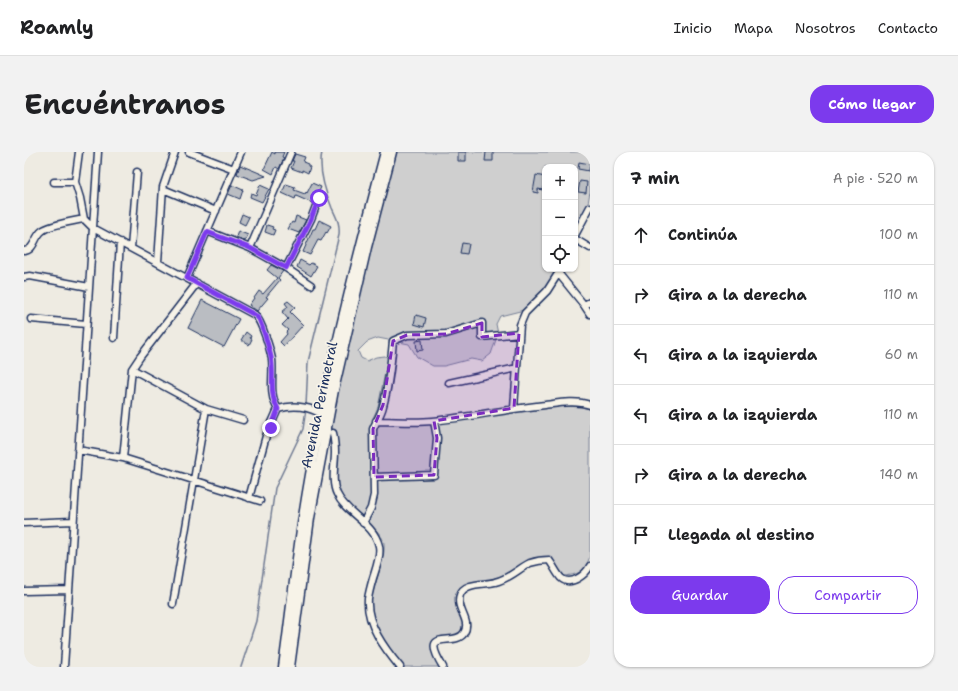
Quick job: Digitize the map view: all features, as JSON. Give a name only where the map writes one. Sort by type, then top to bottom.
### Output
[{"type":"main road","name":"Avenida Perimetral","points":[[283,667],[303,517],[327,389],[360,245],[385,152]]},
{"type":"main road","name":"Avenida Perimetral","points":[[290,667],[310,518],[334,390],[367,247],[392,152]]},
{"type":"street","points":[[79,152],[75,182],[84,219],[93,228],[197,283],[255,315],[259,319],[272,359],[272,390],[274,402],[278,409]]},
{"type":"street","points":[[64,667],[98,152]]},
{"type":"street","points":[[158,262],[163,190],[176,152]]},
{"type":"street","points":[[189,152],[234,169]]},
{"type":"street","points":[[187,278],[241,152]]},
{"type":"street","points":[[250,248],[291,152]]},
{"type":"street","points":[[131,248],[137,172]]},
{"type":"street","points":[[54,182],[75,182]]},
{"type":"street","points":[[163,190],[216,211]]},
{"type":"street","points":[[286,268],[311,219],[319,198]]},
{"type":"street","points":[[578,229],[590,206]]},
{"type":"street","points":[[24,251],[27,251],[32,247],[38,235],[46,228],[84,219]]},
{"type":"street","points":[[207,232],[250,248],[286,268],[311,285]]},
{"type":"street","points":[[578,241],[590,248]]},
{"type":"street","points":[[114,338],[120,242]]},
{"type":"street","points":[[514,408],[520,325],[525,313],[547,291],[559,272]]},
{"type":"street","points":[[561,272],[587,303],[590,314]]},
{"type":"street","points":[[24,277],[30,276],[89,287]]},
{"type":"street","points":[[123,458],[132,369],[140,356],[197,283]]},
{"type":"street","points":[[31,318],[86,324]]},
{"type":"street","points":[[364,523],[371,508],[374,495],[373,429],[383,405],[389,374],[393,340],[407,335],[446,334],[482,323],[482,337],[519,333]]},
{"type":"street","points":[[449,383],[517,368]]},
{"type":"street","points":[[132,369],[206,409],[243,420]]},
{"type":"street","points":[[376,421],[434,421],[514,408],[572,402],[590,405]]},
{"type":"street","points":[[278,409],[286,407],[310,408],[318,412]]},
{"type":"street","points":[[173,604],[206,409]]},
{"type":"street","points":[[249,498],[266,436],[278,409]]},
{"type":"street","points":[[374,477],[434,475],[437,438],[434,421]]},
{"type":"street","points":[[333,434],[336,450],[334,484],[337,495],[364,523],[377,539],[380,547],[380,555],[368,599],[369,612],[378,636],[400,667]]},
{"type":"street","points":[[78,450],[123,458],[260,501]]},
{"type":"street","points":[[24,523],[73,521]]},
{"type":"street","points":[[443,667],[437,658],[434,649],[436,643],[440,640],[462,636],[467,628],[466,620],[460,610],[459,597],[461,591],[465,588],[497,582],[508,578],[530,564],[540,560],[548,560],[554,566],[562,579],[567,581],[577,579],[587,571],[590,566]]},
{"type":"street","points":[[24,591],[69,590]]},
{"type":"highlighted area","points":[[482,323],[482,337],[519,333],[514,408],[434,421],[437,438],[434,475],[374,477],[373,429],[383,405],[393,341],[407,335],[446,334]]},
{"type":"shaded area","points":[[393,152],[590,152],[590,192],[588,203],[578,221],[578,164],[542,164],[542,272],[555,272],[545,290],[524,310],[500,316],[496,324],[498,334],[491,354],[482,361],[471,359],[444,366],[433,366],[417,357],[409,344],[378,338],[367,342],[358,351],[361,358],[367,361],[376,357],[385,356],[388,358],[378,407],[373,418],[378,424],[397,425],[436,423],[514,411],[554,407],[569,406],[590,409],[590,556],[584,568],[578,573],[565,576],[549,557],[536,558],[504,576],[468,584],[459,590],[455,597],[457,609],[463,623],[461,632],[457,635],[437,638],[431,646],[439,667],[404,667],[378,631],[372,615],[371,603],[383,557],[384,543],[378,532],[343,499],[337,487],[333,443],[327,431]]},
{"type":"building","points":[[272,152],[275,154],[275,152],[284,152],[282,157],[284,158],[279,169],[276,167],[273,174],[264,169]]},
{"type":"building","points":[[458,152],[466,152],[466,161],[458,161]]},
{"type":"building","points":[[486,152],[493,152],[493,161],[485,161]]},
{"type":"building","points":[[295,154],[305,157],[303,162],[308,164],[310,167],[308,173],[291,168]]},
{"type":"building","points":[[579,162],[590,164],[589,171],[578,169]]},
{"type":"building","points":[[240,165],[266,176],[253,180],[237,174]]},
{"type":"building","points":[[536,175],[542,176],[542,190],[538,189],[538,193],[533,192]]},
{"type":"building","points":[[580,181],[587,182],[586,193],[578,192]]},
{"type":"building","points":[[312,183],[321,187],[312,203],[296,196],[295,199],[282,193],[286,184],[295,187],[294,190],[305,194]]},
{"type":"building","points":[[232,185],[243,190],[240,199],[228,194]]},
{"type":"building","points":[[260,185],[269,189],[262,202],[250,197],[251,193],[256,195]]},
{"type":"building","points":[[242,214],[249,217],[245,225],[239,222]]},
{"type":"building","points":[[296,216],[306,220],[299,233],[288,229],[292,222],[294,223]]},
{"type":"building","points":[[319,220],[331,226],[321,241],[318,240],[310,255],[303,252],[313,229],[315,229]]},
{"type":"building","points":[[267,225],[273,227],[272,229],[275,230],[273,235],[265,232]]},
{"type":"building","points":[[238,231],[248,235],[245,241],[236,237]]},
{"type":"building","points":[[462,243],[469,244],[467,254],[460,253]]},
{"type":"building","points":[[300,260],[309,265],[311,263],[317,266],[311,276],[297,267]]},
{"type":"building","points":[[271,265],[283,271],[278,278],[280,280],[257,311],[249,305],[259,291],[263,294],[277,278],[267,270]]},
{"type":"building","points":[[202,300],[239,319],[224,347],[188,328]]},
{"type":"building","points":[[288,301],[295,307],[290,312],[303,325],[284,346],[280,342],[287,334],[286,332],[288,330],[282,325],[288,319],[282,312],[288,307],[285,303]]},
{"type":"building","points":[[416,315],[426,318],[424,327],[414,324]]},
{"type":"building","points":[[246,332],[252,339],[249,345],[241,340]]},
{"type":"building","points":[[422,340],[423,350],[417,351],[416,341]]},
{"type":"waterway","points":[[306,406],[308,362],[339,235],[338,221],[329,201],[323,180],[321,166],[322,152]]},
{"type":"waterway","points":[[241,667],[256,621],[275,488],[303,429],[306,409]]},
{"type":"route","points":[[271,428],[278,409],[274,402],[272,390],[272,359],[259,319],[255,315],[187,278],[207,232],[250,248],[286,268],[311,219],[319,198]]}]
